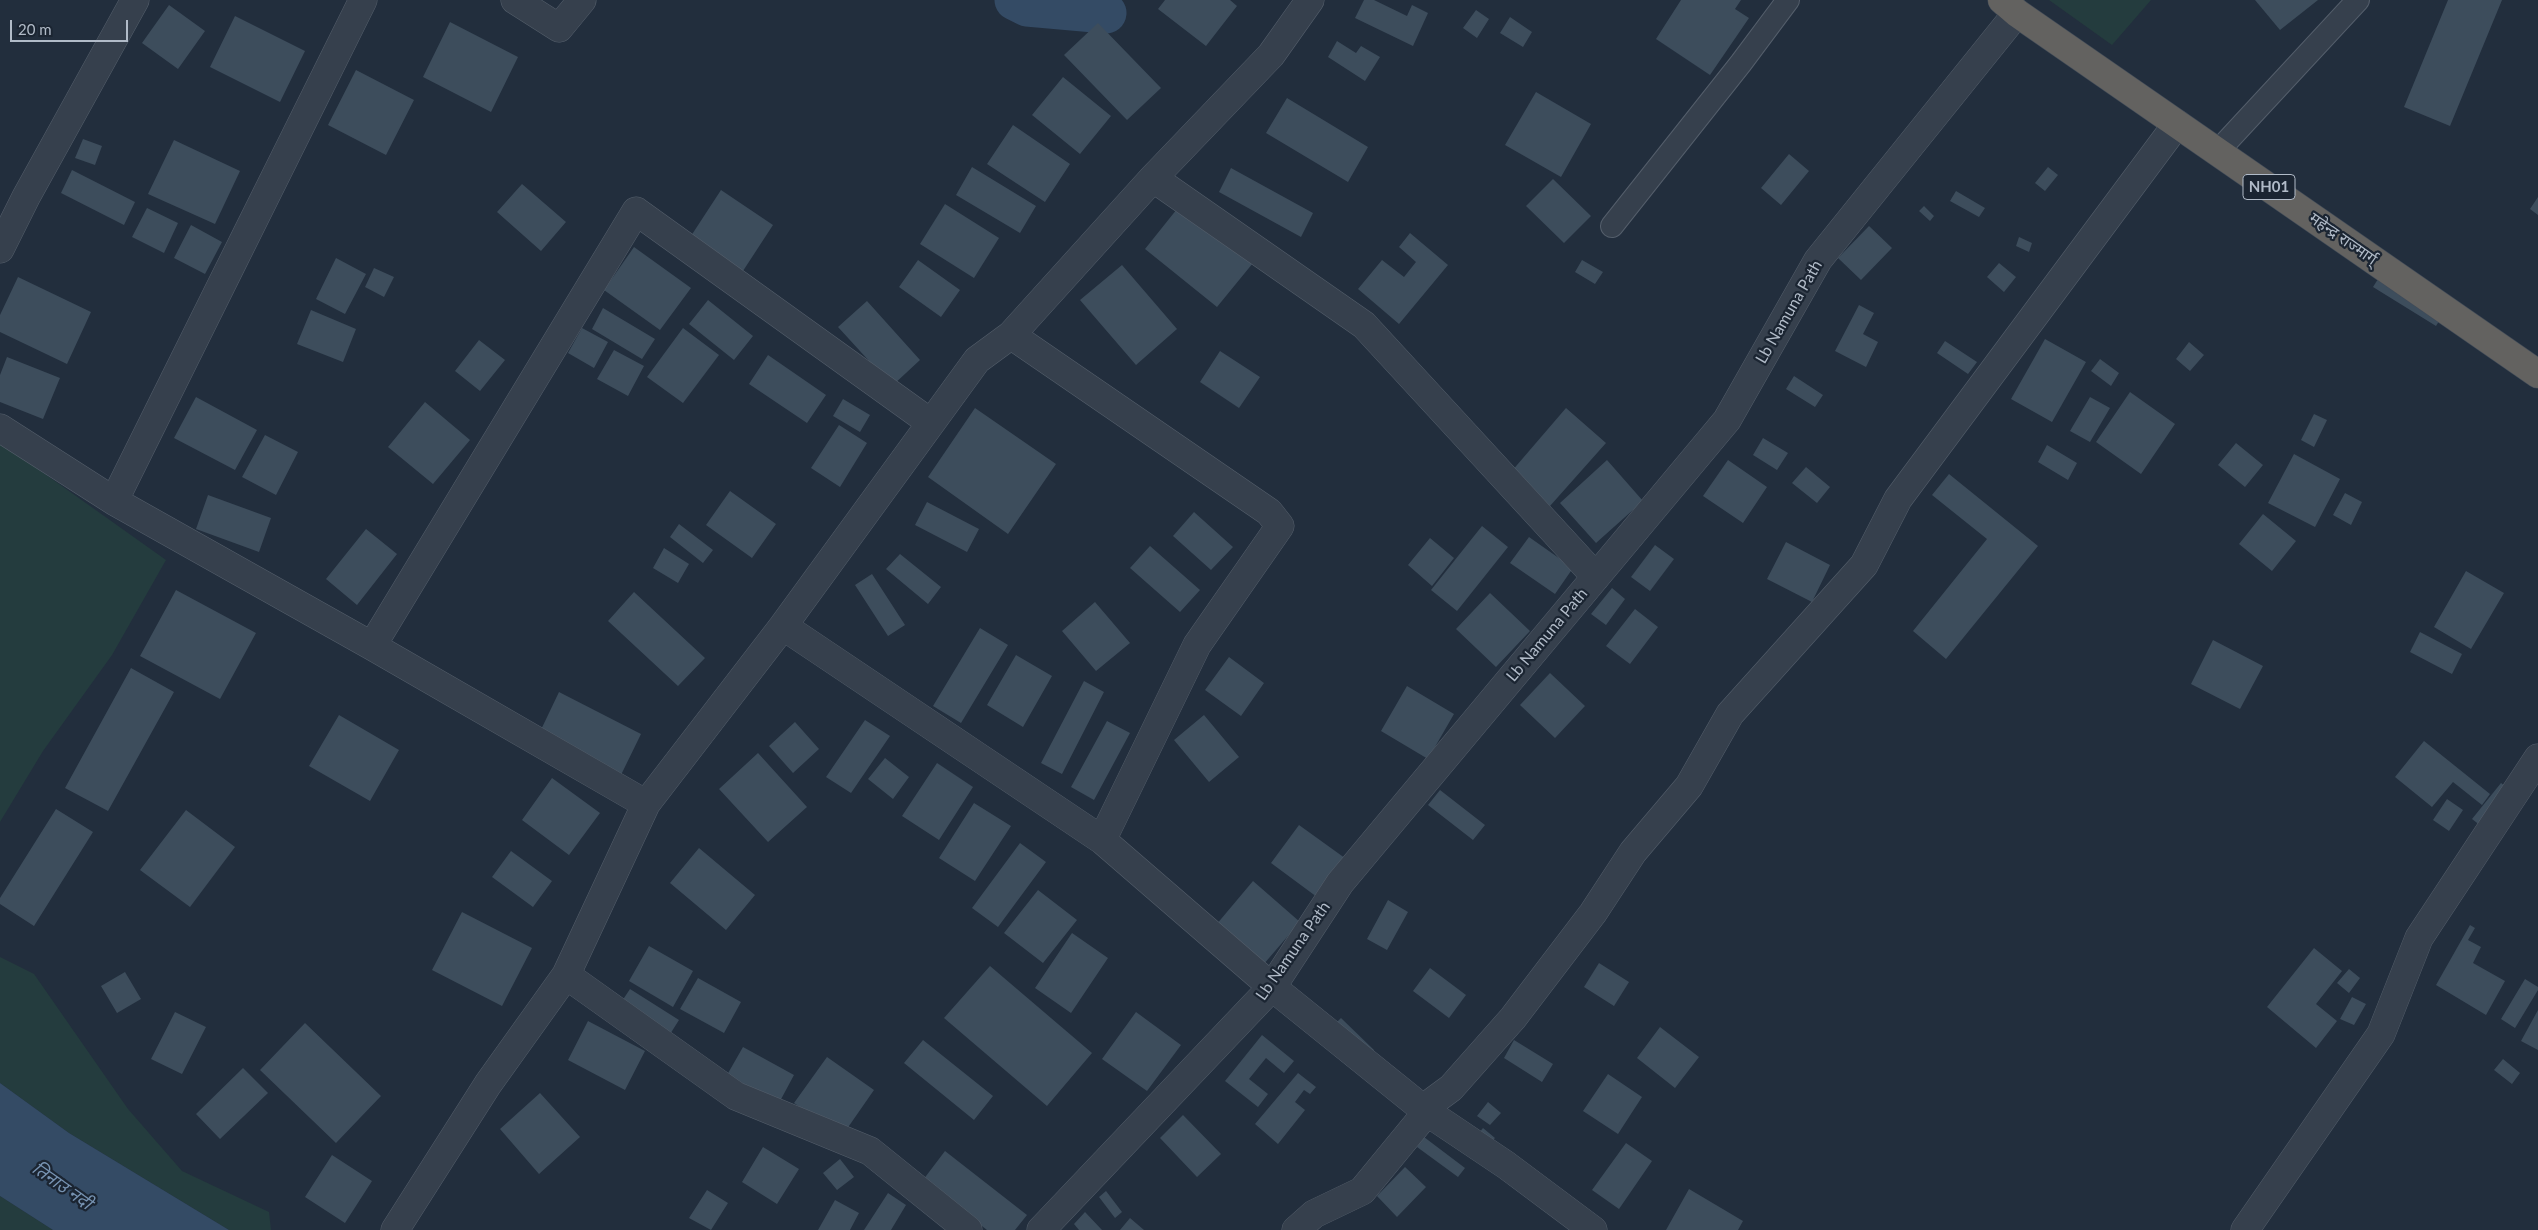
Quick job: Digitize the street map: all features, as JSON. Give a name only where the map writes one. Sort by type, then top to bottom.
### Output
[{"type":"highway","name":"महेन्द्र राज्मार्ग्","points":[[2010,7],[2538,374]]},
{"type":"street","points":[[0,249],[26,197],[135,0]]},
{"type":"street","points":[[114,501],[363,0]]},
{"type":"street","points":[[515,0],[559,28],[582,0]]},
{"type":"street","points":[[395,1230],[488,1084],[566,975],[646,804],[783,626],[976,360],[1011,336],[1152,178],[1271,55],[1310,0]]},
{"type":"street","name":"Lb Namuna Path","points":[[1041,1230],[1272,987],[1340,883],[1727,420],[1818,260],[2010,7]]},
{"type":"street","points":[[1296,1230],[1314,1214],[1362,1191],[1427,1112],[1432,1102],[1451,1088],[1519,1011],[1593,913],[1633,852],[1689,786],[1730,714],[1864,565],[1898,499],[2177,124]]},
{"type":"street","points":[[1152,178],[1364,325],[1596,577]]},
{"type":"street","points":[[372,646],[636,211],[931,423]]},
{"type":"street","points":[[1011,336],[1269,512],[1280,526],[1197,645],[1102,840]]},
{"type":"street","points":[[0,428],[114,501],[372,646],[646,804]]},
{"type":"street","points":[[783,626],[1102,840],[1272,987],[1427,1112],[1506,1165],[1593,1230]]},
{"type":"street","points":[[2245,1230],[2381,1034],[2418,938],[2538,758]]},
{"type":"street","points":[[566,975],[736,1096],[870,1150],[968,1230]]},
{"type":"lane","points":[[1612,226],[1741,63],[1788,0]]},
{"type":"lane","points":[[2218,151],[2358,0]]},
{"type":"green space","points":[[2049,0],[2151,0],[2112,45]]},
{"type":"green space","points":[[0,442],[166,560],[112,655],[43,751],[0,822]]},
{"type":"green space","points":[[0,957],[34,974],[128,1109],[182,1171],[269,1212],[271,1230],[229,1230],[69,1133],[0,1083]]},
{"type":"green space","points":[[0,1196],[53,1230],[0,1230]]},
{"type":"water","name":"तिनाउ नदी","points":[[0,1083],[69,1133],[229,1230],[53,1230],[0,1196]]},
{"type":"building","points":[[1165,0],[1230,0],[1237,6],[1206,46],[1158,9]]},
{"type":"building","points":[[1364,0],[1374,0],[1407,16],[1412,5],[1428,13],[1413,46],[1355,18]]},
{"type":"building","points":[[1681,0],[1741,0],[1735,9],[1749,18],[1710,75],[1656,39]]},
{"type":"building","points":[[2255,0],[2318,0],[2280,30]]},
{"type":"building","points":[[2448,0],[2502,0],[2450,126],[2404,107]]},
{"type":"building","points":[[169,5],[205,31],[178,69],[142,43]]},
{"type":"building","points":[[1476,10],[1489,19],[1477,38],[1463,28]]},
{"type":"building","points":[[235,16],[305,51],[280,102],[210,67]]},
{"type":"building","points":[[1510,17],[1532,32],[1523,47],[1500,33]]},
{"type":"building","points":[[450,22],[518,57],[491,112],[423,77]]},
{"type":"building","points":[[1098,23],[1161,88],[1127,120],[1064,55]]},
{"type":"building","points":[[1337,41],[1356,53],[1361,46],[1380,57],[1365,81],[1328,57]]},
{"type":"building","points":[[356,70],[414,100],[386,155],[328,125]]},
{"type":"building","points":[[1063,77],[1111,116],[1080,154],[1032,115]]},
{"type":"building","points":[[1536,92],[1591,124],[1561,177],[1505,145]]},
{"type":"building","points":[[1287,98],[1368,147],[1348,182],[1266,133]]},
{"type":"building","points":[[1013,125],[1070,164],[1045,202],[987,164]]},
{"type":"building","points":[[83,139],[102,146],[95,165],[75,158]]},
{"type":"building","points":[[174,140],[240,171],[215,224],[148,194]]},
{"type":"building","points":[[1789,154],[1809,171],[1781,205],[1761,188]]},
{"type":"building","points":[[972,167],[1036,206],[1020,233],[956,195]]},
{"type":"building","points":[[2048,167],[2058,175],[2045,191],[2035,183]]},
{"type":"building","points":[[1231,168],[1313,213],[1301,237],[1219,192]]},
{"type":"building","points":[[72,170],[135,202],[124,225],[61,193]]},
{"type":"building","points":[[1553,179],[1591,216],[1564,243],[1526,206]]},
{"type":"building","points":[[522,184],[566,222],[541,251],[497,212]]},
{"type":"building","points":[[721,190],[773,225],[741,274],[689,239]]},
{"type":"building","points":[[1956,191],[1985,208],[1979,217],[1950,201]]},
{"type":"building","points":[[2538,197],[2538,215],[2530,209]]},
{"type":"building","points":[[945,204],[999,238],[974,278],[920,244]]},
{"type":"building","points":[[1181,204],[1253,263],[1217,307],[1145,249]]},
{"type":"building","points":[[1924,206],[1934,216],[1930,221],[1919,211]]},
{"type":"building","points":[[147,208],[178,223],[164,253],[132,237]]},
{"type":"building","points":[[191,225],[222,242],[205,274],[174,258]]},
{"type":"building","points":[[1869,226],[1892,248],[1861,280],[1838,258]]},
{"type":"building","points":[[1410,233],[1448,265],[1399,324],[1358,289],[1382,260],[1404,277],[1416,262],[1399,247]]},
{"type":"building","points":[[2019,237],[2032,243],[2029,252],[2016,246]]},
{"type":"building","points":[[634,247],[691,288],[660,330],[604,290]]},
{"type":"building","points":[[336,258],[366,274],[345,314],[316,299]]},
{"type":"building","points":[[918,260],[960,290],[941,317],[899,287]]},
{"type":"building","points":[[1582,260],[1603,272],[1595,284],[1575,272]]},
{"type":"building","points":[[1999,263],[2016,277],[2004,292],[1987,277]]},
{"type":"building","points":[[1122,265],[1177,329],[1136,365],[1080,300]]},
{"type":"building","points":[[374,268],[394,277],[384,297],[365,287]]},
{"type":"building","points":[[18,277],[91,312],[67,364],[0,332],[0,315]]},
{"type":"building","points":[[2378,279],[2441,318],[2436,326],[2373,287]]},
{"type":"building","points":[[708,300],[753,336],[734,360],[689,324]]},
{"type":"building","points":[[867,301],[920,360],[892,386],[838,327]]},
{"type":"building","points":[[1859,305],[1874,313],[1863,334],[1878,342],[1866,367],[1835,351]]},
{"type":"building","points":[[603,308],[655,339],[642,359],[592,329]]},
{"type":"building","points":[[311,310],[356,329],[343,362],[297,344]]},
{"type":"building","points":[[582,328],[608,342],[594,368],[568,353]]},
{"type":"building","points":[[683,328],[719,355],[683,403],[647,377]]},
{"type":"building","points":[[2045,339],[2086,362],[2052,422],[2011,399]]},
{"type":"building","points":[[479,340],[505,360],[480,391],[455,371]]},
{"type":"building","points":[[1945,341],[1977,362],[1968,374],[1937,353]]},
{"type":"building","points":[[2189,342],[2204,355],[2190,371],[2176,359]]},
{"type":"building","points":[[614,350],[644,366],[628,396],[597,379]]},
{"type":"building","points":[[1220,351],[1260,377],[1239,408],[1200,382]]},
{"type":"building","points":[[768,355],[826,395],[807,423],[749,384]]},
{"type":"building","points":[[7,357],[60,378],[43,419],[0,402],[0,375]]},
{"type":"building","points":[[2100,359],[2119,373],[2111,386],[2091,371]]},
{"type":"building","points":[[1794,376],[1823,395],[1815,407],[1786,389]]},
{"type":"building","points":[[2130,392],[2175,424],[2141,474],[2096,442]]},
{"type":"building","points":[[196,397],[257,430],[235,470],[174,438]]},
{"type":"building","points":[[2090,397],[2110,408],[2090,442],[2070,431]]},
{"type":"building","points":[[843,399],[870,415],[860,432],[833,416]]},
{"type":"building","points":[[425,402],[470,440],[433,484],[388,447]]},
{"type":"building","points":[[975,408],[1056,464],[1008,534],[928,477]]},
{"type":"building","points":[[1566,408],[1606,443],[1550,506],[1511,472]]},
{"type":"building","points":[[2314,414],[2327,420],[2314,447],[2301,440]]},
{"type":"building","points":[[839,425],[867,443],[840,487],[811,468]]},
{"type":"building","points":[[265,435],[298,452],[276,495],[242,477]]},
{"type":"building","points":[[1763,438],[1788,453],[1777,470],[1753,455]]},
{"type":"building","points":[[2236,443],[2263,465],[2245,487],[2218,465]]},
{"type":"building","points":[[2047,445],[2077,463],[2068,480],[2038,462]]},
{"type":"building","points":[[2294,454],[2340,479],[2315,527],[2268,503]]},
{"type":"building","points":[[1607,460],[1643,501],[1596,543],[1560,503]]},
{"type":"building","points":[[1728,460],[1767,487],[1743,523],[1703,496]]},
{"type":"building","points":[[1806,467],[1830,487],[1817,503],[1792,483]]},
{"type":"building","points":[[1949,474],[2038,546],[1946,659],[1913,631],[1987,539],[1932,495]]},
{"type":"building","points":[[730,491],[776,524],[752,558],[706,525]]},
{"type":"building","points":[[2345,493],[2362,502],[2351,525],[2333,515]]},
{"type":"building","points":[[208,495],[271,518],[259,552],[196,529]]},
{"type":"building","points":[[927,502],[979,529],[967,552],[915,525]]},
{"type":"building","points":[[1194,512],[1233,547],[1211,570],[1173,536]]},
{"type":"building","points":[[2263,514],[2296,541],[2272,571],[2239,544]]},
{"type":"building","points":[[679,524],[713,550],[703,563],[670,537]]},
{"type":"building","points":[[1482,526],[1508,547],[1457,611],[1431,590]]},
{"type":"building","points":[[366,529],[397,554],[357,605],[326,579]]},
{"type":"building","points":[[1529,537],[1573,568],[1555,594],[1510,563]]},
{"type":"building","points":[[1430,538],[1454,558],[1432,586],[1408,565]]},
{"type":"building","points":[[1786,542],[1830,565],[1812,602],[1767,579]]},
{"type":"building","points":[[1655,545],[1674,559],[1650,591],[1631,577]]},
{"type":"building","points":[[1150,546],[1200,590],[1180,612],[1130,568]]},
{"type":"building","points":[[664,548],[689,564],[678,583],[653,568]]},
{"type":"building","points":[[900,554],[941,587],[928,604],[886,569]]},
{"type":"building","points":[[2466,571],[2504,593],[2471,649],[2434,627]]},
{"type":"building","points":[[872,574],[905,625],[888,636],[855,585]]},
{"type":"building","points":[[1612,588],[1625,599],[1606,625],[1591,614]]},
{"type":"building","points":[[176,590],[256,633],[220,699],[140,656]]},
{"type":"building","points":[[634,592],[705,658],[678,686],[608,621]]},
{"type":"building","points":[[1490,593],[1530,631],[1496,667],[1456,629]]},
{"type":"building","points":[[1095,602],[1130,643],[1096,671],[1062,631]]},
{"type":"building","points":[[1635,609],[1658,627],[1630,664],[1606,646]]},
{"type":"building","points":[[980,628],[1008,645],[961,723],[933,706]]},
{"type":"building","points":[[2420,632],[2462,654],[2452,674],[2410,652]]},
{"type":"building","points":[[2213,640],[2263,666],[2240,709],[2191,684]]},
{"type":"building","points":[[1016,655],[1052,676],[1023,727],[987,705]]},
{"type":"building","points":[[1229,657],[1264,683],[1241,716],[1205,690]]},
{"type":"building","points":[[131,668],[174,692],[108,811],[65,788]]},
{"type":"building","points":[[1550,673],[1585,706],[1555,738],[1520,705]]},
{"type":"building","points":[[1084,681],[1104,692],[1062,774],[1041,763]]},
{"type":"building","points":[[1407,686],[1454,714],[1428,759],[1381,731]]},
{"type":"building","points":[[559,692],[641,734],[620,777],[538,736]]},
{"type":"building","points":[[339,715],[399,750],[370,801],[309,766]]},
{"type":"building","points":[[1204,715],[1239,757],[1209,782],[1174,740]]},
{"type":"building","points":[[865,720],[890,736],[851,793],[826,777]]},
{"type":"building","points":[[1107,721],[1130,733],[1094,800],[1071,787]]},
{"type":"building","points":[[795,722],[819,749],[793,773],[769,746]]},
{"type":"building","points":[[2424,741],[2490,794],[2482,805],[2453,782],[2432,807],[2395,777]]},
{"type":"building","points":[[758,753],[807,807],[768,842],[719,789]]},
{"type":"building","points":[[885,758],[909,777],[893,799],[868,779]]},
{"type":"building","points":[[937,763],[973,787],[939,840],[902,816]]},
{"type":"building","points":[[552,778],[600,813],[569,855],[522,820]]},
{"type":"building","points":[[2501,783],[2510,790],[2481,826],[2472,819]]},
{"type":"building","points":[[1440,790],[1485,825],[1473,840],[1428,805]]},
{"type":"building","points":[[2447,799],[2463,810],[2449,831],[2433,820]]},
{"type":"building","points":[[974,803],[1011,826],[975,881],[939,858]]},
{"type":"building","points":[[56,809],[93,832],[34,926],[0,904],[0,898]]},
{"type":"building","points":[[186,810],[235,847],[190,907],[140,870]]},
{"type":"building","points":[[1299,825],[1349,861],[1321,900],[1271,863]]},
{"type":"building","points":[[1020,843],[1046,862],[998,927],[972,908]]},
{"type":"building","points":[[699,848],[755,895],[726,930],[670,883]]},
{"type":"building","points":[[511,851],[552,881],[533,907],[492,877]]},
{"type":"building","points":[[1253,881],[1300,922],[1263,965],[1216,925]]},
{"type":"building","points":[[1038,890],[1077,920],[1043,963],[1004,933]]},
{"type":"building","points":[[1388,900],[1408,912],[1387,950],[1367,939]]},
{"type":"building","points":[[462,912],[532,948],[502,1006],[432,970]]},
{"type":"building","points":[[2470,925],[2475,928],[2468,940],[2481,947],[2473,963],[2505,981],[2486,1015],[2436,985]]},
{"type":"building","points":[[1072,933],[1108,958],[1071,1013],[1035,988]]},
{"type":"building","points":[[649,946],[693,971],[673,1007],[629,981]]},
{"type":"building","points":[[2314,948],[2342,971],[2316,1004],[2337,1021],[2316,1048],[2267,1007]]},
{"type":"building","points":[[1599,963],[1629,982],[1614,1006],[1584,987]]},
{"type":"building","points":[[990,966],[1092,1053],[1047,1106],[944,1018]]},
{"type":"building","points":[[1430,968],[1466,995],[1449,1018],[1413,991]]},
{"type":"building","points":[[2349,969],[2360,978],[2349,993],[2337,983]]},
{"type":"building","points":[[125,972],[141,999],[117,1013],[101,986]]},
{"type":"building","points":[[698,978],[741,1002],[724,1033],[680,1009]]},
{"type":"building","points":[[2525,979],[2538,987],[2538,990],[2515,1028],[2501,1019]]},
{"type":"building","points":[[630,989],[679,1020],[667,1039],[618,1007]]},
{"type":"building","points":[[2352,997],[2366,1004],[2354,1025],[2340,1019]]},
{"type":"building","points":[[2538,1010],[2538,1050],[2521,1041]]},
{"type":"building","points":[[175,1012],[206,1027],[182,1074],[151,1059]]},
{"type":"building","points":[[1136,1012],[1181,1045],[1147,1091],[1102,1059]]},
{"type":"building","points":[[1341,1018],[1374,1050],[1366,1059],[1333,1026]]},
{"type":"building","points":[[588,1021],[645,1051],[625,1090],[568,1060]]},
{"type":"building","points":[[305,1023],[381,1096],[336,1143],[260,1070]]},
{"type":"building","points":[[1660,1027],[1699,1057],[1675,1088],[1637,1058]]},
{"type":"building","points":[[1262,1035],[1294,1061],[1284,1073],[1266,1058],[1249,1079],[1268,1094],[1258,1107],[1225,1081]]},
{"type":"building","points":[[923,1040],[993,1096],[974,1120],[904,1063]]},
{"type":"building","points":[[1514,1040],[1553,1064],[1542,1082],[1504,1058]]},
{"type":"building","points":[[743,1047],[794,1075],[779,1103],[727,1075]]},
{"type":"building","points":[[827,1057],[874,1090],[842,1136],[794,1103]]},
{"type":"building","points":[[2503,1059],[2520,1073],[2512,1084],[2494,1070]]},
{"type":"building","points":[[243,1068],[268,1093],[220,1139],[196,1114]]},
{"type":"building","points":[[1298,1073],[1316,1087],[1310,1094],[1304,1090],[1295,1102],[1305,1110],[1278,1144],[1255,1124]]},
{"type":"building","points":[[1608,1074],[1642,1097],[1618,1134],[1583,1111]]},
{"type":"building","points":[[540,1093],[580,1137],[539,1174],[500,1129]]},
{"type":"building","points":[[1488,1102],[1501,1113],[1490,1125],[1477,1116]]},
{"type":"building","points":[[1183,1115],[1221,1154],[1197,1177],[1160,1138]]},
{"type":"building","points":[[1483,1128],[1495,1138],[1490,1143],[1478,1134]]},
{"type":"building","points":[[1424,1137],[1465,1168],[1458,1177],[1417,1147]]},
{"type":"building","points":[[1626,1143],[1652,1161],[1619,1209],[1592,1190]]},
{"type":"building","points":[[763,1147],[799,1169],[777,1204],[742,1182]]},
{"type":"building","points":[[945,1151],[1027,1215],[1015,1230],[987,1230],[923,1180]]},
{"type":"building","points":[[332,1155],[372,1181],[345,1223],[305,1197]]},
{"type":"building","points":[[840,1159],[854,1177],[837,1190],[823,1173]]},
{"type":"building","points":[[1405,1167],[1426,1187],[1397,1217],[1377,1196]]},
{"type":"building","points":[[1689,1189],[1743,1221],[1738,1230],[1666,1230]]},
{"type":"building","points":[[707,1190],[728,1203],[711,1230],[689,1218]]},
{"type":"building","points":[[1106,1191],[1122,1212],[1115,1218],[1099,1197]]},
{"type":"building","points":[[888,1193],[906,1205],[891,1230],[864,1230]]},
{"type":"building","points":[[835,1200],[859,1213],[850,1230],[818,1230]]},
{"type":"building","points":[[1085,1212],[1102,1230],[1079,1230],[1074,1224]]},
{"type":"building","points":[[1130,1218],[1144,1230],[1120,1230]]},
{"type":"waterway","points":[[1015,0],[1027,6],[1106,13]]}]
